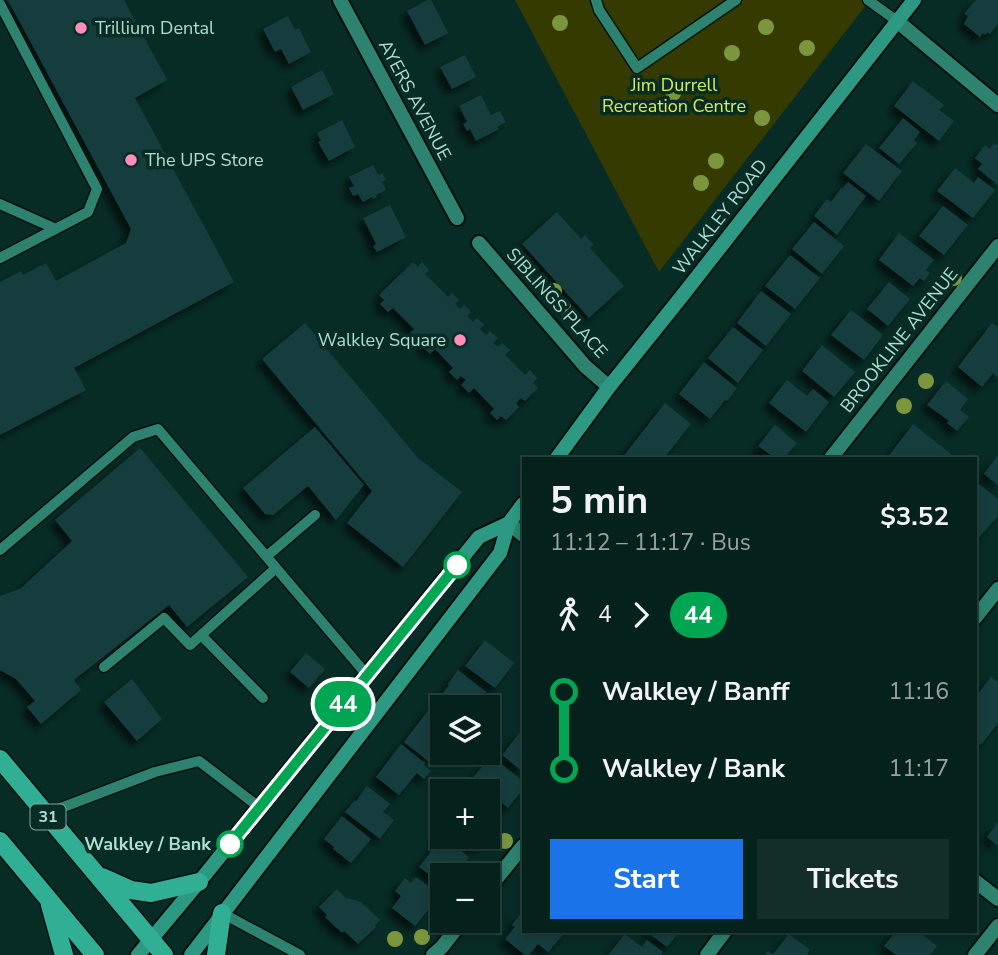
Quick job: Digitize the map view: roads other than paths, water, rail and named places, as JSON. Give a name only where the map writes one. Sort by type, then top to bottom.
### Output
[{"type":"main road","name":"WALKLEY ROAD","points":[[558,457],[609,387],[914,0]]},
{"type":"main road","points":[[191,955],[500,553],[509,523],[522,505]]},
{"type":"main road","points":[[138,955],[479,537],[509,523]]},
{"type":"main road","name":"31","points":[[0,760],[164,955]]},
{"type":"main road","points":[[0,841],[95,955]]},
{"type":"main road","points":[[95,874],[131,890],[151,893],[199,882]]},
{"type":"main road","points":[[48,898],[64,955]]},
{"type":"main road","points":[[216,955],[222,912]]},
{"type":"street","name":"AYERS AVENUE","points":[[340,0],[457,218]]},
{"type":"street","points":[[897,21],[998,105]]},
{"type":"street","name":"SIBLINGS PLACE","points":[[479,243],[585,366],[609,387]]},
{"type":"street","name":"BROOKLINE AVENUE","points":[[832,457],[998,246]]},
{"type":"street","points":[[509,523],[522,534]]},
{"type":"street","points":[[977,615],[998,589]]},
{"type":"street","points":[[500,874],[522,846]]},
{"type":"street","points":[[977,883],[998,900]]},
{"type":"street","points":[[975,955],[998,926]]},
{"type":"street","points":[[433,955],[453,933]]},
{"type":"street","points":[[707,955],[724,933]]},
{"type":"lane","points":[[596,0],[599,10],[637,68],[736,0]]},
{"type":"lane","points":[[868,0],[897,21]]},
{"type":"lane","points":[[0,5],[97,188],[88,212],[0,258]]},
{"type":"lane","points":[[0,204],[56,229]]},
{"type":"lane","points":[[0,550],[133,437],[159,429],[367,675]]},
{"type":"lane","points":[[267,556],[315,514]]},
{"type":"lane","points":[[104,667],[164,618],[190,645],[276,568]]},
{"type":"lane","points":[[201,635],[263,698]]},
{"type":"lane","points":[[45,814],[155,772],[199,761],[259,807]]},
{"type":"lane","points":[[222,912],[300,955]]},
{"type":"place","name":"Trillium Dental","points":[[81,28]]},
{"type":"place","name":"The UPS Store","points":[[131,160]]},
{"type":"place","name":"Walkley Square","points":[[460,340]]},
{"type":"place","name":"Walkley / Bank","points":[[230,844]]},
{"type":"park label","name":"Jim Durrell Recreation Centre","points":[[674,95]]}]
